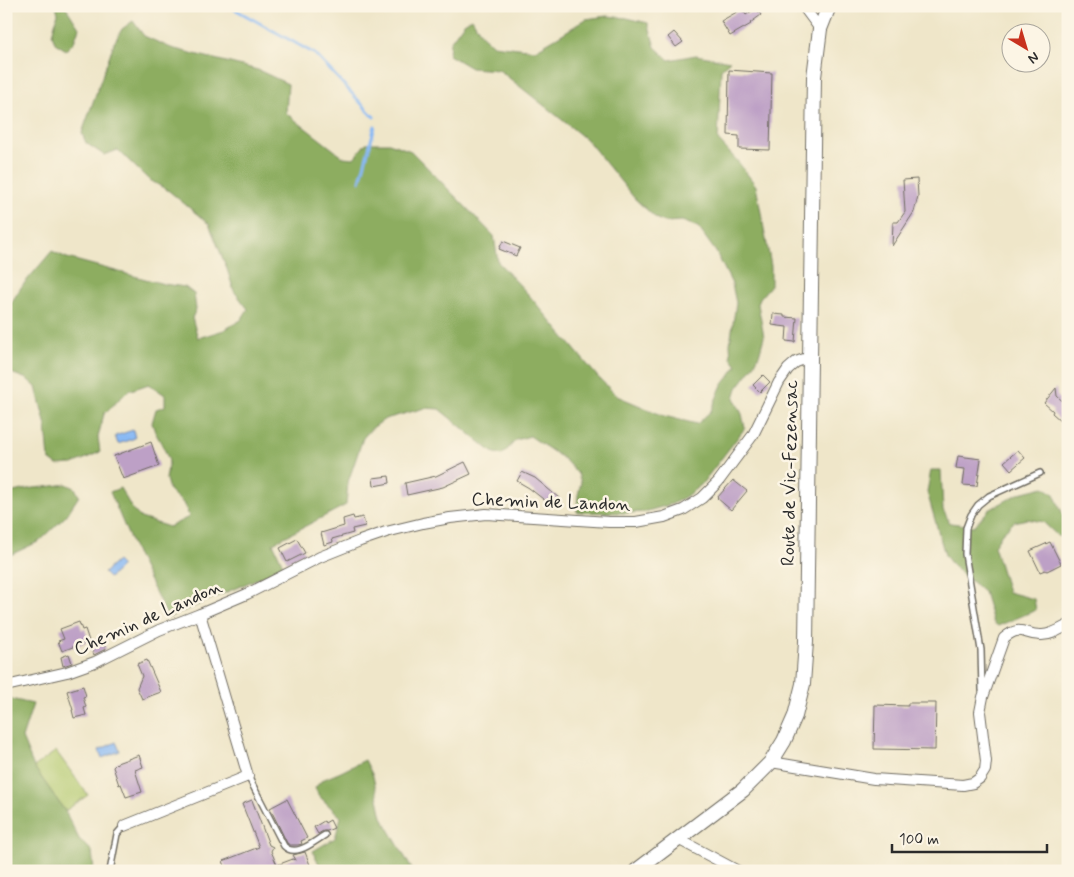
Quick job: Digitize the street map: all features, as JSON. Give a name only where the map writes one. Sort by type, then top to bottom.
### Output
[{"type":"main road","name":"Route de Vic-Fezensac","points":[[636,871],[743,790],[771,762],[784,741],[795,716],[803,684],[806,642],[814,77],[820,29],[828,6]]},
{"type":"street","points":[[803,6],[820,29]]},
{"type":"street","name":"Chemin de Landon","points":[[6,686],[67,672],[95,662],[159,630],[247,594],[320,557],[369,538],[423,523],[486,514],[636,522],[664,517],[683,510],[702,498],[718,482],[736,458],[753,434],[779,382],[788,369],[796,362],[810,357]]},
{"type":"street","points":[[124,826],[248,776],[200,614]]},
{"type":"street","points":[[771,762],[874,779],[963,785],[973,783],[980,778],[985,770],[986,761],[980,712],[983,697],[1004,638],[1018,630],[1039,636],[1051,634],[1068,626]]},
{"type":"street","points":[[678,840],[738,871]]},
{"type":"lane","points":[[983,697],[981,650],[965,554],[966,528],[971,515],[978,505],[990,496],[1040,473]]},
{"type":"lane","points":[[248,776],[287,850],[299,850],[325,836]]},
{"type":"lane","points":[[110,871],[117,834],[124,826]]},
{"type":"green space","points":[[56,6],[65,6],[79,28],[74,42],[66,50],[55,43],[52,34],[58,13]]},
{"type":"green space","points":[[607,16],[648,23],[655,47],[669,60],[696,55],[730,61],[721,69],[718,140],[739,163],[756,186],[771,266],[771,285],[760,298],[758,304],[764,337],[759,355],[753,367],[737,388],[734,398],[742,414],[745,428],[701,485],[672,504],[644,512],[577,512],[581,482],[578,474],[564,459],[530,436],[516,440],[502,455],[492,452],[439,409],[425,408],[385,419],[371,429],[363,438],[348,482],[346,505],[273,543],[284,567],[168,618],[135,551],[110,492],[120,488],[133,510],[141,518],[169,527],[189,517],[185,505],[169,490],[166,479],[169,461],[152,423],[156,409],[165,406],[165,395],[149,384],[128,391],[104,414],[98,437],[100,452],[73,464],[57,465],[49,459],[46,426],[36,387],[27,379],[6,371],[6,311],[22,286],[52,251],[67,258],[164,284],[185,287],[194,294],[196,309],[192,318],[198,338],[224,330],[241,320],[248,309],[234,291],[209,224],[169,191],[148,179],[118,150],[104,155],[86,143],[82,133],[114,43],[122,29],[133,21],[144,36],[171,48],[258,70],[288,84],[286,113],[343,157],[354,158],[366,143],[389,143],[411,151],[494,236],[498,262],[528,294],[597,376],[617,396],[664,416],[697,424],[711,411],[721,387],[737,366],[731,358],[730,344],[736,303],[732,284],[716,252],[698,227],[682,221],[665,222],[657,219],[635,199],[588,141],[499,70],[471,68],[449,55],[450,42],[464,23],[472,18],[481,34],[493,45],[535,50],[586,19]]},
{"type":"green space","points":[[931,470],[941,470],[943,510],[950,523],[974,526],[989,510],[1020,493],[1044,487],[1054,494],[1068,526],[1068,533],[1059,537],[1043,522],[1027,519],[1014,522],[1002,533],[994,546],[1008,592],[1034,599],[1036,610],[998,626],[993,622],[984,592],[953,566],[945,555],[927,492]]},
{"type":"green space","points":[[66,484],[75,488],[79,496],[66,516],[40,541],[6,557],[6,493]]},
{"type":"green space","points":[[6,698],[33,704],[22,738],[34,767],[65,811],[79,839],[92,851],[94,871],[6,871]]},
{"type":"green space","points":[[56,751],[88,795],[65,811],[34,767]]},
{"type":"green space","points":[[365,760],[373,776],[382,817],[413,871],[322,871],[313,851],[335,838],[341,817],[319,796],[315,788],[322,780]]},
{"type":"water","points":[[133,430],[135,438],[118,444],[115,436]]},
{"type":"water","points":[[117,561],[122,566],[109,578],[104,573]]},
{"type":"water","points":[[116,742],[120,751],[102,758],[99,750]]},
{"type":"building","points":[[756,8],[761,15],[751,24],[730,36],[721,21],[742,9],[746,15]]},
{"type":"building","points":[[674,32],[683,42],[676,47],[668,37]]},
{"type":"building","points":[[729,70],[772,73],[770,150],[739,149],[739,136],[728,135]]},
{"type":"building","points":[[917,179],[918,196],[914,212],[892,246],[893,222],[898,222],[905,212],[903,180]]},
{"type":"building","points":[[503,241],[520,248],[516,256],[499,249]]},
{"type":"building","points":[[773,314],[797,318],[795,342],[786,341],[787,327],[772,325]]},
{"type":"building","points":[[763,375],[770,382],[760,392],[753,385]]},
{"type":"building","points":[[1056,388],[1057,396],[1068,406],[1068,414],[1061,421],[1044,403]]},
{"type":"building","points":[[151,442],[159,466],[123,479],[114,456]]},
{"type":"building","points":[[1018,450],[1025,458],[1011,470],[1004,462]]},
{"type":"building","points":[[958,456],[981,459],[977,486],[963,485],[965,469],[956,468]]},
{"type":"building","points":[[465,462],[471,474],[443,487],[407,495],[405,483],[436,476]]},
{"type":"building","points":[[522,472],[535,478],[559,498],[552,506],[517,481]]},
{"type":"building","points":[[389,476],[390,483],[374,486],[373,478]]},
{"type":"building","points":[[733,480],[747,491],[731,510],[717,498]]},
{"type":"building","points":[[353,516],[354,519],[363,517],[365,526],[352,529],[353,533],[332,539],[333,542],[324,545],[321,533],[344,526],[343,519]]},
{"type":"building","points":[[297,539],[305,553],[287,562],[280,548]]},
{"type":"building","points":[[1050,542],[1061,564],[1047,571],[1040,572],[1030,551]]},
{"type":"building","points":[[79,622],[82,630],[85,629],[89,641],[62,651],[58,641],[64,639],[60,629]]},
{"type":"building","points":[[101,638],[106,649],[94,655],[89,644]]},
{"type":"building","points":[[69,654],[72,663],[63,666],[61,657]]},
{"type":"building","points":[[147,660],[161,692],[142,699],[137,688],[142,676],[137,664]]},
{"type":"building","points":[[83,686],[86,696],[83,697],[86,715],[74,718],[67,691]]},
{"type":"building","points":[[908,703],[936,703],[935,750],[874,749],[875,705],[908,706]]},
{"type":"building","points":[[139,755],[143,767],[135,770],[142,792],[126,797],[121,784],[119,785],[113,767],[117,763]]},
{"type":"building","points":[[287,799],[307,838],[301,841],[302,844],[290,845],[287,843],[270,808]]},
{"type":"building","points":[[252,800],[269,845],[273,847],[271,851],[277,865],[293,859],[296,860],[293,855],[305,852],[310,865],[304,867],[305,871],[227,871],[223,861],[259,847],[242,804]]},
{"type":"building","points":[[330,820],[334,828],[318,834],[314,827]]},
{"type":"waterway","points":[[229,6],[315,54],[374,117]]},
{"type":"waterway","points":[[360,181],[375,126]]}]
